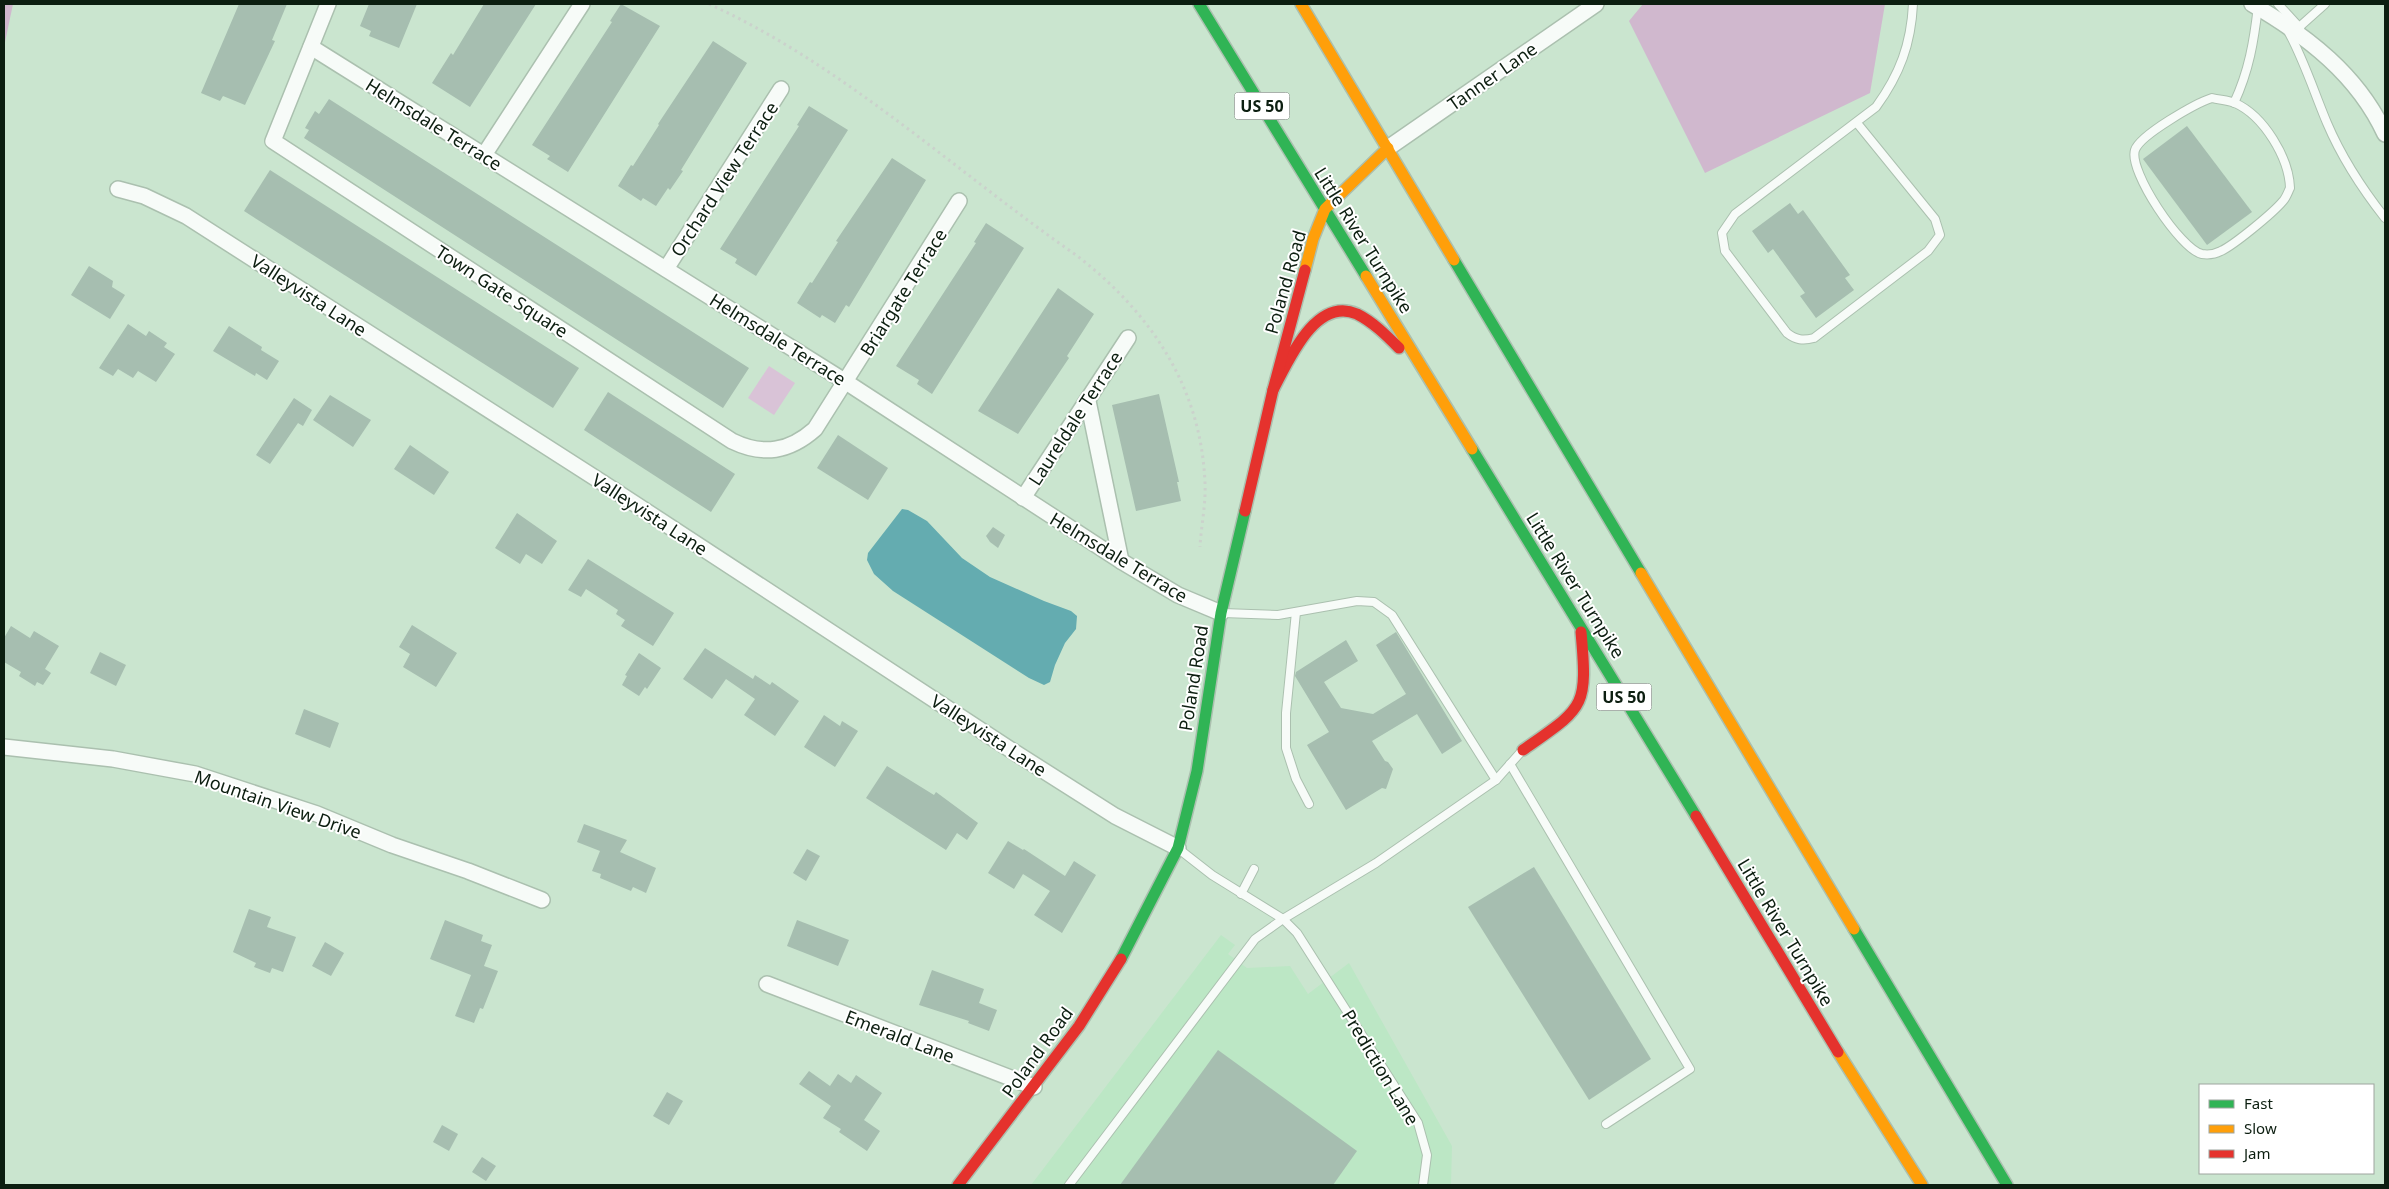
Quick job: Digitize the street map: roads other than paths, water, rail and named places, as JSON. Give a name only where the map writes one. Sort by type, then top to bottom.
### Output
[{"type":"main road","name":"Little River Turnpike","points":[[1199,4],[1326,209],[1828,1036],[1922,1185]]},
{"type":"main road","points":[[1301,4],[2007,1185]]},
{"type":"main road","name":"Poland Road","points":[[958,1185],[1034,1087],[1115,972],[1178,848],[1197,771],[1221,613],[1273,390],[1313,239],[1326,209],[1364,169],[1388,148]]},
{"type":"main road","points":[[1273,390],[1297,343],[1307,328],[1314,321],[1334,311],[1358,314],[1381,329],[1442,400]]},
{"type":"main road","points":[[1523,750],[1570,716],[1580,702],[1584,673],[1580,628]]},
{"type":"street","name":"Town Gate Square","points":[[328,4],[273,141],[732,441],[754,448],[778,449],[792,446],[815,429],[846,382]]},
{"type":"street","points":[[484,155],[582,4]]},
{"type":"street","name":"Tanner Lane","points":[[1388,148],[1596,4]]},
{"type":"street","points":[[2256,5],[2315,47],[2356,85],[2369,103],[2385,134]]},
{"type":"street","name":"Helmsdale Terrace","points":[[311,47],[846,382],[1121,561],[1178,595],[1221,613]]},
{"type":"street","name":"Orchard View Terrace","points":[[666,269],[781,89]]},
{"type":"street","points":[[2369,103],[2385,119]]},
{"type":"street","name":"Valleyvista Lane","points":[[118,189],[144,196],[186,216],[603,483],[1011,750],[1116,816],[1178,848]]},
{"type":"street","name":"Briargate Terrace","points":[[846,382],[959,201]]},
{"type":"street","name":"Laureldale Terrace","points":[[1023,498],[1128,338]]},
{"type":"street","points":[[1088,401],[1121,561]]},
{"type":"street","name":"Mountain View Drive","points":[[4,747],[113,759],[195,774],[317,814],[392,845],[468,871],[542,900]]},
{"type":"street","name":"Emerald Lane","points":[[767,984],[1034,1087]]},
{"type":"lane","points":[[1857,123],[1935,219],[1940,235],[1928,251],[1814,338],[1795,339],[1787,333],[1725,251],[1722,233],[1735,214],[1876,107],[1892,86],[1903,63],[1909,43],[1913,4]]},
{"type":"lane","points":[[2278,4],[2292,29],[2331,131],[2356,176],[2385,218]]},
{"type":"lane","points":[[2292,29],[2325,4]]},
{"type":"lane","points":[[2234,103],[2248,72],[2254,50],[2256,5]]},
{"type":"lane","points":[[2212,98],[2234,103],[2254,117],[2278,145],[2288,170],[2290,188],[2283,201],[2222,251],[2203,254],[2194,251],[2185,243],[2169,223],[2139,176],[2134,163],[2134,151],[2139,142],[2200,101],[2212,98]]},
{"type":"lane","points":[[1221,613],[1252,616],[1296,612],[1357,601],[1374,602],[1392,615],[1496,780]]},
{"type":"lane","points":[[1296,612],[1286,713],[1286,748],[1296,779],[1309,804]]},
{"type":"lane","points":[[1069,1185],[1255,939],[1376,863],[1496,780],[1523,750]]},
{"type":"lane","points":[[1510,764],[1690,1069],[1606,1124]]},
{"type":"lane","name":"Prediction Lane","points":[[1178,848],[1212,875],[1283,920],[1298,933],[1418,1124],[1427,1155],[1423,1185]]},
{"type":"lane","points":[[1241,894],[1254,869]]},
{"type":"water","points":[[902,509],[908,510],[927,521],[962,558],[990,577],[1071,611],[1077,616],[1076,629],[1065,643],[1050,682],[1044,685],[1029,678],[893,591],[874,574],[867,560],[868,553]]}]
